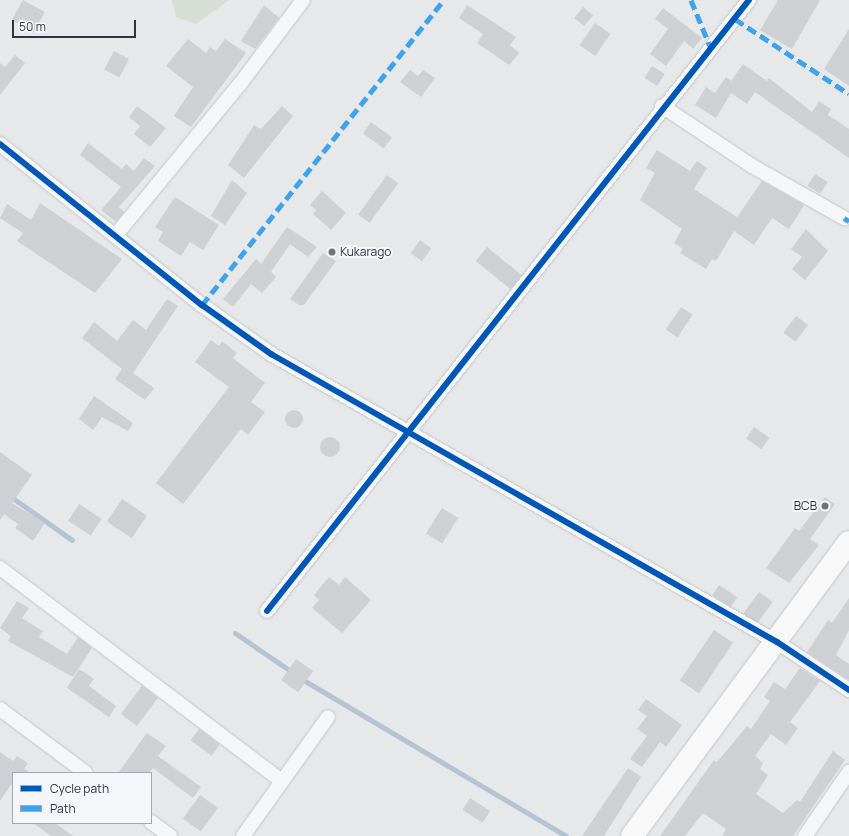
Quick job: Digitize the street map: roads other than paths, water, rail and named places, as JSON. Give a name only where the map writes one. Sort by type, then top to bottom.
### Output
[{"type":"main road","points":[[632,836],[777,642],[849,542]]},
{"type":"street","points":[[115,236],[240,84],[303,0]]},
{"type":"street","points":[[267,612],[412,432],[662,106],[749,0]]},
{"type":"street","points":[[662,106],[752,166],[844,218]]},
{"type":"street","points":[[0,144],[115,236],[271,354],[412,432],[777,642],[849,690]]},
{"type":"street","points":[[0,568],[282,781]]},
{"type":"street","points":[[0,709],[85,772]]},
{"type":"street","points":[[243,836],[328,717]]},
{"type":"street","points":[[805,836],[849,772]]},
{"type":"street","points":[[152,823],[170,836]]},
{"type":"waterway","points":[[0,489],[72,540]]},
{"type":"waterway","points":[[235,633],[292,672]]},
{"type":"waterway","points":[[300,678],[566,836]]},
{"type":"place","name":"Kukarago","points":[[332,252]]},
{"type":"place","name":"BCB","points":[[825,506]]}]
